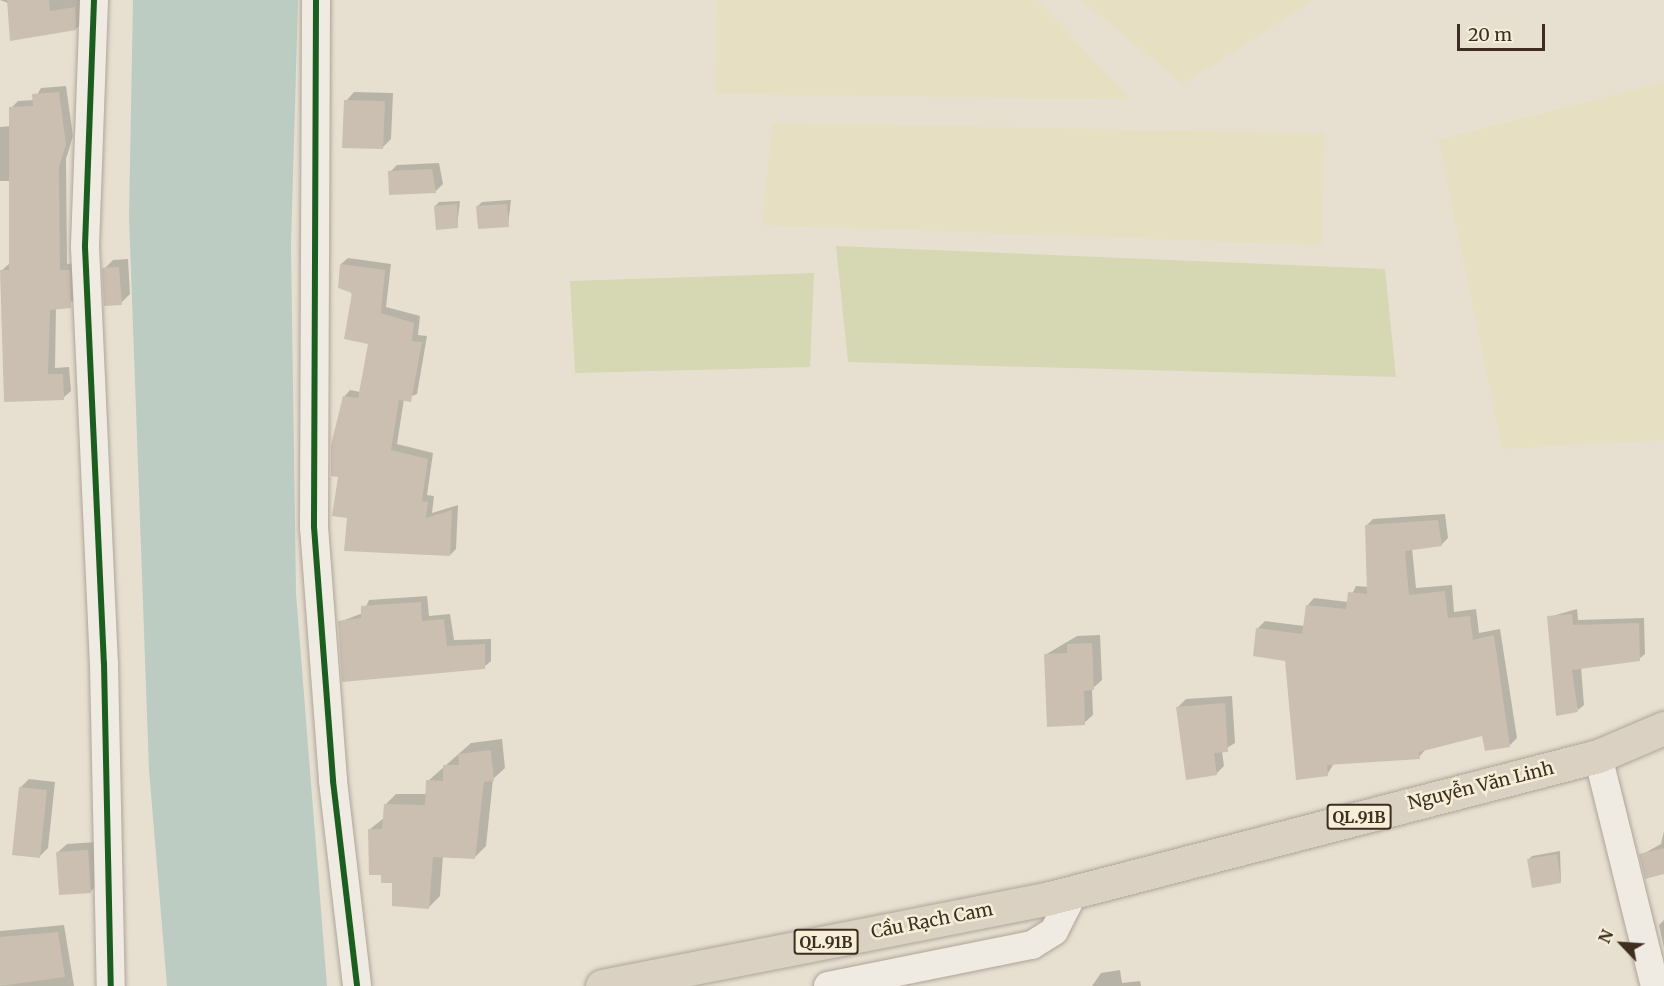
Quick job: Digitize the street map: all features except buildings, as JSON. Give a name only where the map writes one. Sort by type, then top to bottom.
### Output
[{"type":"highway","name":"Nguyễn Văn Linh","points":[[1063,894],[1598,756],[1664,728]]},
{"type":"highway","name":"Cầu Rạch Cam","points":[[602,986],[1063,894]]},
{"type":"street","points":[[94,0],[85,247],[104,664],[111,986]]},
{"type":"street","points":[[316,0],[314,527],[333,781],[357,986]]},
{"type":"street","points":[[1598,756],[1655,986]]},
{"type":"street","points":[[828,986],[1032,945],[1054,931],[1063,894]]},
{"type":"shaded area","points":[[133,0],[298,0],[291,245],[296,593],[327,986],[167,986],[149,770],[129,216]]},
{"type":"shaded area","points":[[717,0],[1037,0],[1131,99],[715,94]]},
{"type":"shaded area","points":[[1081,0],[1314,0],[1183,84]]},
{"type":"shaded area","points":[[1664,82],[1664,440],[1502,449],[1438,140]]},
{"type":"shaded area","points":[[772,123],[1325,133],[1322,245],[762,225]]},
{"type":"green space","points":[[836,246],[1385,269],[1396,377],[848,362]]},
{"type":"green space","points":[[814,273],[810,367],[575,373],[570,281]]},
{"type":"cycle path","points":[[94,0],[85,247],[104,664],[111,986]]},
{"type":"cycle path","points":[[316,0],[314,527],[333,781],[357,986]]}]
